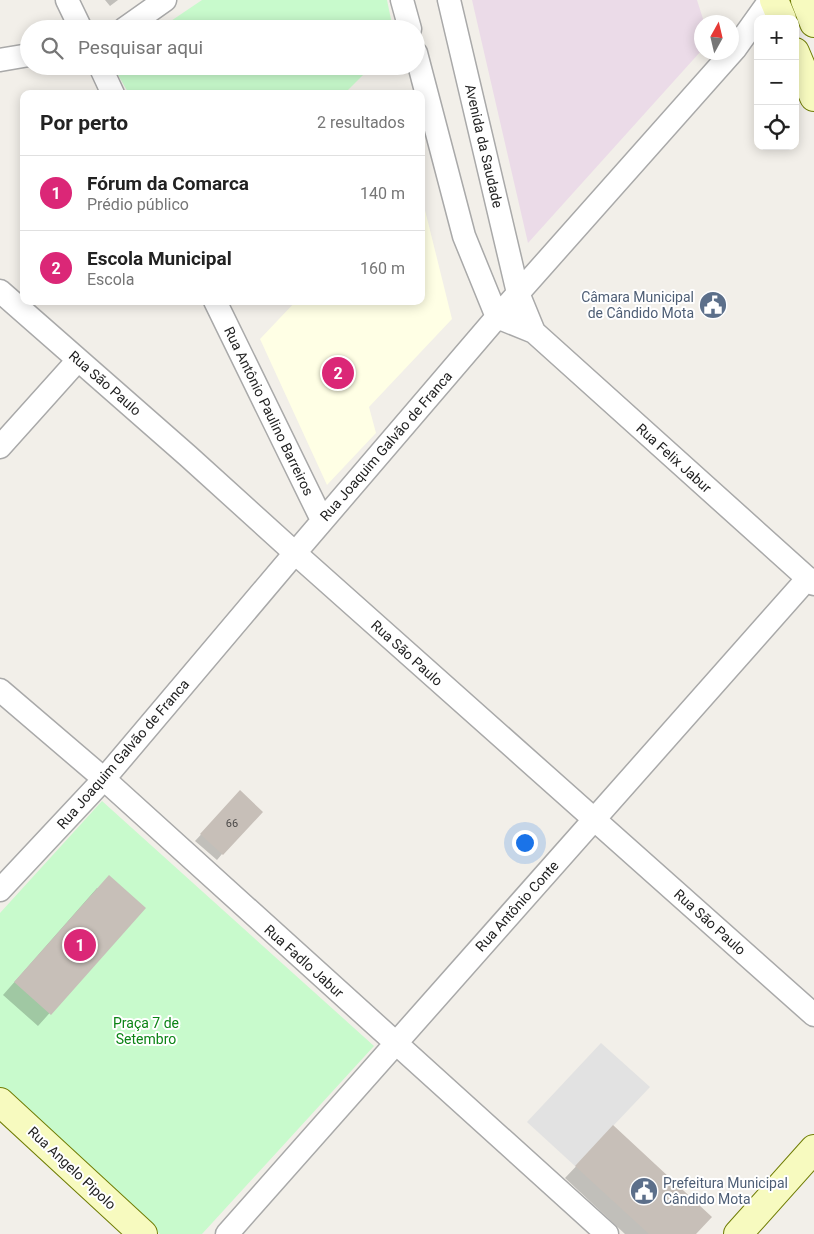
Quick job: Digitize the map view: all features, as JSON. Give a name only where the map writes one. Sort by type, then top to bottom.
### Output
[{"type":"main road","points":[[774,0],[780,15]]},
{"type":"main road","points":[[804,0],[814,23]]},
{"type":"main road","points":[[798,60],[814,97]]},
{"type":"main road","name":"Rua Angelo Pipolo","points":[[0,1102],[143,1234]]},
{"type":"main road","points":[[738,1234],[814,1149]]},
{"type":"street","points":[[67,0],[77,20]]},
{"type":"street","points":[[137,20],[165,0]]},
{"type":"street","points":[[402,0],[408,20]]},
{"type":"street","name":"Avenida da Saudade","points":[[449,0],[518,293]]},
{"type":"street","name":"Rua Joaquim Galvão de Franca","points":[[0,890],[104,780],[322,520],[497,317],[734,49],[770,0]]},
{"type":"street","points":[[0,60],[20,57]]},
{"type":"street","points":[[104,75],[111,90]]},
{"type":"street","points":[[422,75],[464,236],[497,317]]},
{"type":"street","name":"Rua São Paulo","points":[[0,291],[188,456],[814,1015]]},
{"type":"street","name":"Rua Felix Jabur","points":[[518,293],[534,332]]},
{"type":"street","name":"Rua Antônio Paulino Barreiros","points":[[217,305],[322,520]]},
{"type":"street","name":"Rua Felix Jabur","points":[[497,317],[534,332],[811,581]]},
{"type":"street","points":[[0,447],[78,360]]},
{"type":"street","name":"Rua Antônio Conte","points":[[226,1234],[595,819],[811,581]]},
{"type":"street","name":"Rua Fadlo Jabur","points":[[0,690],[104,780],[607,1234]]},
{"type":"shaded area","points":[[472,0],[697,0],[702,15],[694,15],[694,59],[528,243]]},
{"type":"shaded area","points":[[425,210],[452,319],[369,407],[376,433],[327,485],[260,339],[292,305],[425,305]]},
{"type":"shaded area","points":[[601,1043],[650,1087],[575,1166],[527,1122]]},
{"type":"green space","points":[[202,0],[387,0],[391,20],[172,20]]},
{"type":"green space","points":[[118,75],[363,75],[348,90],[127,90]]},
{"type":"green space","name":"Praça 7 de Setembro","points":[[102,801],[374,1046],[202,1234],[160,1234],[0,1089],[0,913]]},
{"type":"building","points":[[240,790],[263,812],[223,855],[200,834]]},
{"type":"building","points":[[109,875],[146,908],[51,1015],[14,982]]},
{"type":"building","name":"Prefeitura Municipal Cândido Mota","points":[[613,1125],[712,1217],[696,1234],[649,1234],[575,1166]]},
{"type":"place","name":"Câmara Municipal de Cândido Mota","points":[[713,305]]},
{"type":"place","name":"Escola Municipal","points":[[338,373]]},
{"type":"place","name":"Fórum da Comarca","points":[[80,945]]},
{"type":"place","name":"Prefeitura Municipal Cândido Mota","points":[[644,1191]]}]
